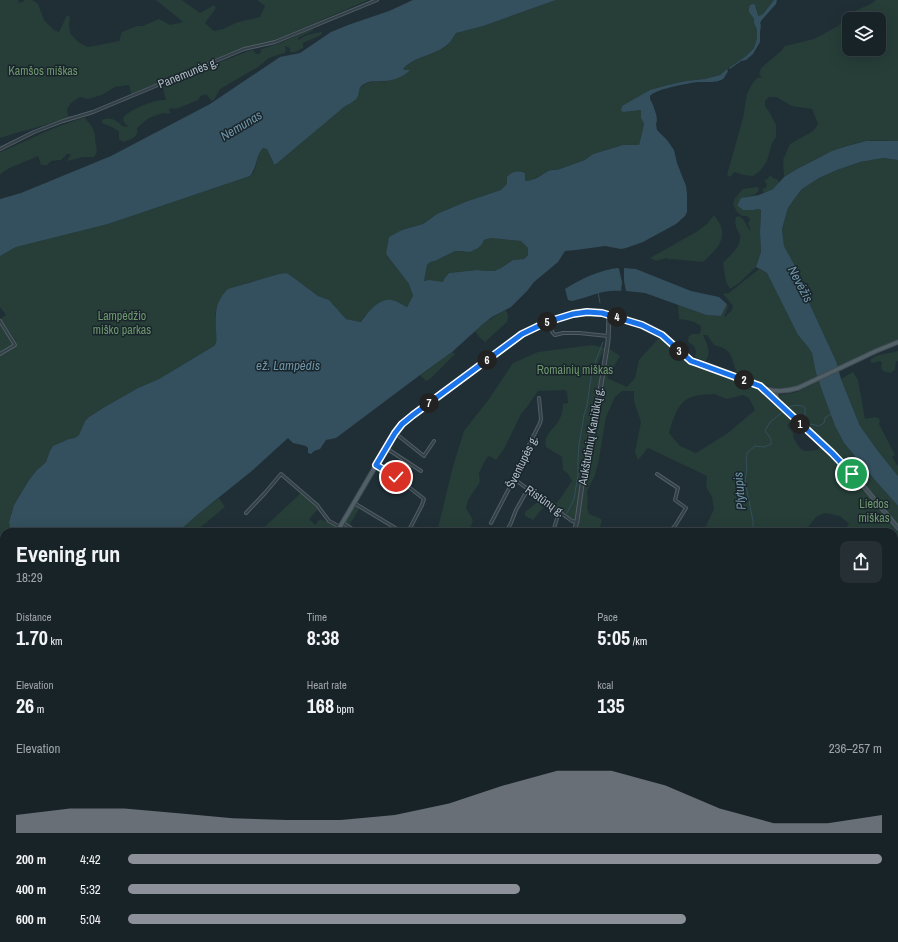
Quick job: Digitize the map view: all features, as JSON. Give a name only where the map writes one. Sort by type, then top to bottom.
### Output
[{"type":"main road","points":[[340,527],[395,433],[402,424],[510,342],[528,330],[547,322],[580,312],[595,312],[609,315],[642,325],[655,331],[686,357],[697,363],[760,386],[782,391],[794,389],[898,342]]},
{"type":"main road","points":[[760,386],[772,399],[832,453],[860,482],[898,528]]},
{"type":"main road","points":[[774,390],[776,402]]},
{"type":"main road","points":[[772,399],[774,390]]},
{"type":"main road","points":[[776,395],[782,391]]},
{"type":"street","name":"Panemunės g.","points":[[0,150],[34,132],[93,112],[244,49],[274,42],[377,0]]},
{"type":"street","name":"Aukštutinių Kaniūkų g.","points":[[575,528],[585,463],[598,404],[608,336],[609,315]]},
{"type":"street","points":[[0,321],[15,345],[0,354]]},
{"type":"street","points":[[547,322],[555,335],[564,333],[579,333],[608,336]]},
{"type":"street","name":"Šventupės g.","points":[[491,523],[514,479],[516,471],[540,423],[539,398]]},
{"type":"street","points":[[395,433],[424,456],[434,442]]},
{"type":"street","points":[[386,448],[421,471]]},
{"type":"street","points":[[376,465],[396,477],[424,499],[410,528]]},
{"type":"street","points":[[246,513],[281,474],[317,505],[329,520],[340,527]]},
{"type":"street","points":[[657,474],[678,488],[675,500],[686,508],[673,528]]},
{"type":"street","name":"Ristūnų g.","points":[[514,479],[572,521],[577,522]]},
{"type":"street","points":[[508,528],[516,510],[528,489]]},
{"type":"street","points":[[354,503],[395,528]]},
{"type":"street","points":[[554,528],[558,515],[561,512]]},
{"type":"street","points":[[342,523],[350,528]]},
{"type":"green space","name":"Kamšos miškas","points":[[0,0],[18,0],[19,3],[24,0],[32,0],[38,4],[44,20],[54,30],[59,32],[67,15],[70,17],[70,33],[78,42],[88,47],[119,41],[122,32],[137,26],[143,26],[159,19],[170,25],[183,22],[156,0],[182,0],[200,13],[214,5],[216,8],[205,23],[214,31],[223,29],[238,22],[260,17],[265,6],[257,0],[368,0],[276,40],[230,53],[131,94],[129,85],[115,87],[102,95],[88,99],[80,97],[71,103],[67,109],[68,116],[73,116],[0,138]]},
{"type":"green space","name":"Lampėdžio miško parkas","points":[[556,0],[774,0],[763,14],[759,16],[756,7],[749,12],[754,19],[757,30],[757,38],[754,48],[746,56],[720,75],[705,79],[686,81],[650,90],[624,112],[641,110],[641,118],[644,124],[639,145],[623,145],[593,154],[585,160],[557,170],[553,169],[530,181],[525,181],[525,173],[519,171],[501,190],[465,202],[437,214],[423,224],[402,230],[386,254],[409,284],[413,296],[407,307],[393,300],[365,315],[361,322],[346,319],[329,300],[318,296],[286,273],[244,284],[224,293],[215,315],[217,340],[214,346],[159,379],[138,388],[103,408],[85,421],[79,435],[52,448],[46,462],[29,480],[14,505],[9,522],[10,528],[0,528],[0,319],[6,315],[0,307],[0,256],[16,247],[108,224],[250,176],[254,172],[260,151],[263,148],[267,149],[273,162],[355,100],[358,96],[358,91],[365,84],[374,81],[384,82],[409,70],[403,69],[413,61],[443,48],[450,42],[455,33],[483,26]]},
{"type":"green space","points":[[876,0],[898,0],[898,141],[867,141],[846,146],[802,166],[784,177],[783,160],[790,144],[813,131],[818,124],[812,109],[792,106],[776,97],[769,97],[765,101],[765,106],[776,125],[776,137],[772,143],[767,161],[760,171],[753,176],[734,172],[730,177],[727,175],[743,118],[747,94],[757,78],[762,77],[759,74],[761,68],[785,46],[814,39],[838,26],[842,22],[842,56],[886,56],[886,12],[852,12],[871,4]]},
{"type":"green space","points":[[312,29],[312,31],[299,37],[298,40],[309,34],[322,33],[321,35],[303,43],[303,48],[296,52],[290,52],[290,48],[285,46],[286,51],[284,53],[269,58],[258,67],[220,89],[214,100],[212,101],[206,94],[201,96],[198,100],[176,109],[170,108],[169,110],[171,113],[163,113],[149,118],[137,128],[137,134],[131,139],[123,142],[119,139],[119,132],[102,123],[102,120],[108,118],[116,120],[122,126],[126,127],[128,126],[123,119],[128,113],[148,103],[158,100],[166,100],[163,87],[190,76],[200,70],[246,52],[253,50],[256,54],[259,54],[261,49],[275,45]]},
{"type":"green space","points":[[85,118],[90,124],[95,135],[97,149],[94,157],[83,157],[68,161],[71,154],[67,154],[61,160],[51,161],[47,165],[41,165],[38,156],[13,167],[0,175],[1,152],[54,128]]},
{"type":"green space","points":[[883,158],[898,160],[898,340],[837,367],[836,361],[805,294],[795,266],[784,246],[782,229],[788,208],[802,189],[819,178],[837,170],[860,162]]},
{"type":"green space","points":[[770,175],[778,180],[779,184],[773,189],[764,193],[762,189],[766,188],[767,185],[764,180],[768,179]]},
{"type":"green space","points":[[758,187],[759,190],[756,193],[745,197],[753,210],[761,210],[761,252],[756,267],[739,283],[730,289],[726,282],[723,263],[736,250],[740,242],[739,233],[735,224],[736,217],[739,216],[743,219],[750,231],[748,224],[750,219],[747,216],[742,216],[737,212],[733,204],[735,198],[743,189]]},
{"type":"green space","points":[[714,215],[722,229],[721,241],[703,262],[669,260],[667,258],[656,261],[650,258],[696,232],[707,224]]},
{"type":"green space","points":[[491,238],[521,241],[528,248],[528,255],[524,259],[513,260],[494,271],[477,270],[449,273],[443,282],[424,281],[427,265],[430,262],[455,251],[463,252],[482,244],[484,240]]},
{"type":"green space","points":[[759,269],[767,273],[798,335],[812,353],[817,376],[795,387],[773,387],[738,375],[729,352],[714,345],[707,335],[703,335],[708,349],[707,358],[705,361],[695,357],[696,351],[694,346],[688,342],[689,336],[692,334],[699,334],[701,326],[688,320],[679,319],[678,305],[706,315],[721,316],[727,304],[728,307],[725,317],[732,310],[733,306],[723,294],[729,293]]},
{"type":"green space","points":[[505,310],[508,314],[507,322],[485,342],[475,331]]},
{"type":"green space","name":"Liedos miškas","points":[[659,338],[689,362],[758,389],[776,406],[779,403],[777,400],[780,395],[797,392],[819,381],[835,426],[844,443],[898,506],[898,528],[846,528],[849,524],[840,516],[825,513],[816,517],[806,528],[705,528],[714,509],[712,497],[706,487],[707,476],[648,448],[638,460],[635,452],[641,422],[634,401],[634,391],[622,391],[615,397],[606,417],[595,475],[587,491],[587,508],[589,514],[602,519],[600,528],[577,528],[608,348],[620,356],[607,378],[627,387],[635,378],[639,360]],"holes":[[[714,394],[727,399],[743,395],[749,398],[755,410],[728,433],[696,453],[680,446],[669,433],[676,412],[687,399],[700,395]],[[796,416],[824,443],[817,450],[802,450],[797,444],[793,433],[787,425]]]},
{"type":"green space","name":"Romainių miškas","points":[[592,345],[605,348],[598,363],[602,366],[583,472],[576,521],[544,498],[556,503],[572,481],[568,474],[563,470],[562,457],[546,447],[545,442],[547,435],[560,418],[563,404],[568,403],[567,392],[565,390],[538,391],[521,414],[504,449],[496,460],[489,456],[479,473],[480,482],[468,500],[466,508],[473,520],[470,528],[438,528],[453,466],[464,431],[489,399],[513,363],[538,352]]},
{"type":"green space","points":[[898,351],[898,361],[896,362],[895,370],[890,373],[883,371],[881,368],[882,362],[880,361],[873,363],[870,360],[880,355]]},
{"type":"green space","points":[[452,352],[455,354],[430,379],[426,381],[420,375]]},
{"type":"green space","points":[[853,372],[858,380],[865,419],[875,417],[880,421],[879,424],[895,455],[892,457],[898,466],[898,476],[860,426],[841,379]]},
{"type":"green space","points":[[301,493],[319,508],[309,519],[315,525],[320,519],[338,528],[263,528]]},
{"type":"green space","points":[[219,498],[225,507],[200,528],[182,528]]},
{"type":"green space","points":[[540,500],[546,504],[533,520],[525,516],[525,512]]},
{"type":"green space","points":[[355,506],[360,507],[350,526],[346,523],[346,521]]},
{"type":"water","name":"Nemunas","points":[[413,0],[556,0],[483,26],[456,33],[450,42],[443,48],[413,61],[403,69],[410,70],[402,76],[389,81],[373,81],[366,83],[360,88],[358,96],[353,102],[344,107],[276,164],[274,164],[267,149],[263,148],[250,176],[108,224],[16,247],[0,256],[0,199],[21,193],[111,156],[210,104],[280,57],[300,53],[331,32],[389,11]]},
{"type":"water","points":[[774,0],[777,0],[776,4],[761,21],[760,42],[753,54],[746,60],[741,61],[730,69],[729,68],[746,56],[754,48],[757,38],[757,30],[754,19],[749,12],[750,5],[755,5],[759,16],[763,14]]},
{"type":"water","name":"ež. Lampėdis","points":[[727,69],[728,71],[723,79],[718,81],[681,85],[658,91],[650,96],[656,114],[657,130],[674,150],[677,163],[686,186],[687,212],[685,216],[676,224],[643,242],[626,248],[621,249],[605,246],[565,251],[558,262],[534,282],[511,307],[492,317],[452,352],[336,438],[326,440],[320,449],[311,454],[308,453],[308,448],[306,446],[293,443],[288,438],[253,470],[182,528],[10,528],[9,522],[14,505],[29,480],[46,462],[53,446],[75,438],[79,435],[85,421],[103,408],[138,388],[159,379],[214,346],[216,340],[218,303],[220,298],[228,289],[286,273],[318,296],[329,300],[346,319],[361,322],[374,306],[387,300],[398,302],[407,307],[413,296],[409,284],[386,254],[389,237],[402,230],[423,224],[437,214],[465,202],[501,190],[507,184],[507,177],[513,173],[525,173],[525,181],[530,181],[550,170],[557,170],[585,160],[593,154],[623,145],[639,145],[644,124],[641,118],[641,110],[624,112],[621,111],[622,106],[650,90],[686,81],[705,79],[720,75]],"holes":[[[491,238],[521,241],[528,248],[528,255],[524,259],[513,260],[494,271],[477,270],[449,273],[443,282],[429,280],[424,281],[427,265],[430,262],[455,251],[470,252],[478,248],[484,240]]]},
{"type":"water","name":"Nevėžis","points":[[866,141],[898,141],[898,160],[883,158],[860,162],[819,178],[802,189],[795,198],[788,208],[782,229],[784,246],[795,266],[805,294],[836,361],[841,379],[860,426],[898,476],[898,506],[844,443],[835,426],[821,388],[812,353],[798,335],[767,273],[756,267],[761,252],[761,210],[743,210],[738,206],[741,198],[759,195],[773,189],[784,177],[832,151]]},
{"type":"water","points":[[618,268],[622,282],[621,291],[608,291],[572,301],[568,300],[565,289],[590,276]]},
{"type":"water","points":[[624,268],[636,269],[691,291],[719,297],[727,304],[721,316],[706,315],[645,293],[626,291]]},
{"type":"waterway","points":[[598,292],[600,303]]},
{"type":"waterway","points":[[567,513],[574,499],[578,475],[579,445],[592,371],[603,342]]},
{"type":"waterway","name":"Plytupis","points":[[753,528],[745,481],[747,453],[755,446],[764,447],[771,444],[771,439],[765,431],[770,422],[789,407],[796,405],[802,406],[805,408],[805,419],[810,424],[819,426],[824,423],[825,418],[831,414]]},
{"type":"route","points":[[396,477],[376,465],[402,424],[528,330],[546,322],[580,312],[602,313],[642,325],[662,335],[691,361],[760,386],[772,399],[832,453],[852,474]]}]
